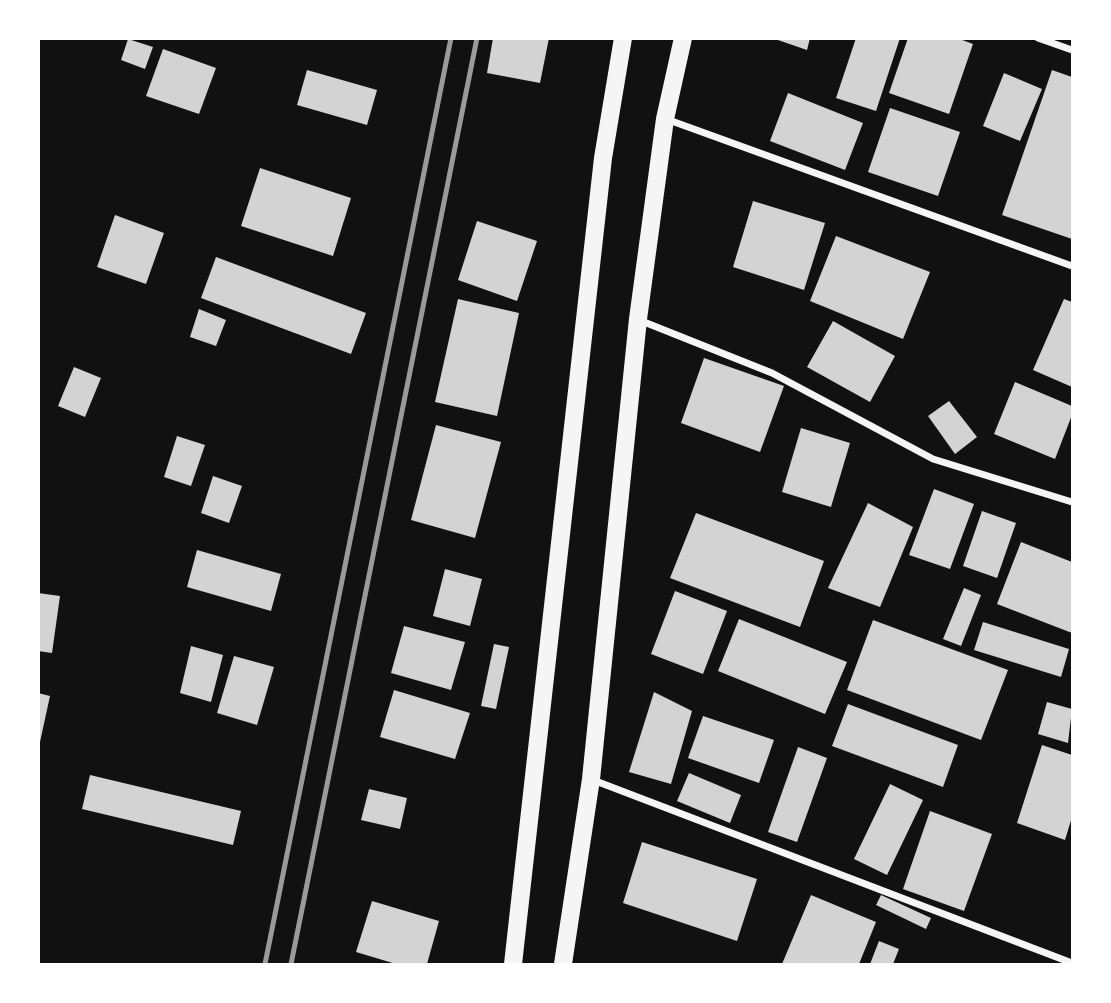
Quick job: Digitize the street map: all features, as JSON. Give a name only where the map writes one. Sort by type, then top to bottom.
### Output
[{"type":"main road","points":[[513,964],[603,158],[624,38]]},
{"type":"main road","points":[[563,964],[591,779],[638,319],[665,119],[683,38]]},
{"type":"street","points":[[1038,38],[1073,50]]},
{"type":"street","points":[[665,119],[1073,266]]},
{"type":"street","points":[[638,319],[772,373],[933,459],[1073,502]]},
{"type":"street","points":[[591,779],[1073,963]]},
{"type":"building","points":[[493,38],[549,38],[540,83],[487,73]]},
{"type":"building","points":[[772,38],[810,38],[807,50]]},
{"type":"building","points":[[856,38],[900,38],[876,111],[836,98]]},
{"type":"building","points":[[908,38],[957,38],[973,44],[949,114],[889,93]]},
{"type":"building","points":[[128,39],[153,47],[145,69],[121,60]]},
{"type":"building","points":[[163,49],[216,68],[199,114],[146,96]]},
{"type":"building","points":[[307,70],[377,90],[367,125],[297,105]]},
{"type":"building","points":[[1052,70],[1072,77],[1072,239],[1002,215]]},
{"type":"building","points":[[1004,73],[1042,89],[1020,141],[983,126]]},
{"type":"building","points":[[788,93],[863,123],[845,170],[770,141]]},
{"type":"building","points":[[890,108],[960,132],[938,196],[868,172]]},
{"type":"building","points":[[260,168],[351,198],[333,256],[241,226]]},
{"type":"building","points":[[753,201],[825,223],[804,290],[733,267]]},
{"type":"building","points":[[115,215],[164,233],[146,284],[97,267]]},
{"type":"building","points":[[477,221],[537,241],[517,301],[458,280]]},
{"type":"building","points":[[836,236],[930,272],[903,339],[810,301]]},
{"type":"building","points":[[216,257],[366,313],[351,354],[201,298]]},
{"type":"building","points":[[458,299],[519,313],[497,416],[435,402]]},
{"type":"building","points":[[1064,299],[1072,302],[1072,387],[1033,370]]},
{"type":"building","points":[[199,309],[226,320],[216,346],[190,337]]},
{"type":"building","points":[[833,321],[895,356],[870,402],[807,367]]},
{"type":"building","points":[[704,358],[784,386],[760,452],[681,423]]},
{"type":"building","points":[[74,367],[101,378],[85,417],[58,406]]},
{"type":"building","points":[[1015,382],[1072,406],[1072,415],[1055,459],[994,434]]},
{"type":"building","points":[[949,401],[977,437],[955,454],[928,416]]},
{"type":"building","points":[[436,425],[501,442],[475,538],[411,520]]},
{"type":"building","points":[[801,428],[850,443],[831,507],[782,492]]},
{"type":"building","points":[[177,436],[205,445],[191,486],[164,477]]},
{"type":"building","points":[[213,476],[242,486],[229,523],[201,513]]},
{"type":"building","points":[[934,489],[974,504],[950,569],[909,555]]},
{"type":"building","points":[[868,503],[913,527],[880,607],[828,588]]},
{"type":"building","points":[[982,511],[1016,523],[997,578],[963,566]]},
{"type":"building","points":[[696,513],[824,561],[800,627],[670,578]]},
{"type":"building","points":[[1021,542],[1072,562],[1072,633],[997,604]]},
{"type":"building","points":[[197,550],[281,574],[271,611],[187,587]]},
{"type":"building","points":[[445,569],[482,579],[470,626],[433,616]]},
{"type":"building","points":[[964,588],[981,595],[961,646],[943,639]]},
{"type":"building","points":[[675,591],[727,611],[703,674],[651,654]]},
{"type":"building","points":[[38,593],[60,596],[52,653],[38,651]]},
{"type":"building","points":[[739,619],[847,662],[825,714],[718,671]]},
{"type":"building","points":[[873,620],[1008,670],[981,740],[847,690]]},
{"type":"building","points":[[983,622],[1069,649],[1061,677],[974,650]]},
{"type":"building","points":[[404,626],[465,642],[451,690],[391,673]]},
{"type":"building","points":[[494,644],[509,647],[496,709],[481,706]]},
{"type":"building","points":[[191,646],[223,655],[211,702],[180,693]]},
{"type":"building","points":[[234,656],[274,667],[257,725],[217,713]]},
{"type":"building","points":[[394,690],[470,713],[455,759],[380,737]]},
{"type":"building","points":[[654,692],[692,711],[671,784],[629,772]]},
{"type":"building","points":[[38,693],[50,696],[40,742],[38,742]]},
{"type":"building","points":[[1047,702],[1072,709],[1068,743],[1038,734]]},
{"type":"building","points":[[848,704],[958,745],[943,787],[832,746]]},
{"type":"building","points":[[703,716],[774,740],[759,783],[688,758]]},
{"type":"building","points":[[1042,745],[1072,755],[1072,817],[1065,840],[1017,823]]},
{"type":"building","points":[[798,747],[827,758],[797,842],[768,832]]},
{"type":"building","points":[[689,773],[741,795],[730,823],[677,801]]},
{"type":"building","points":[[90,775],[241,811],[233,845],[82,809]]},
{"type":"building","points":[[890,784],[923,800],[887,875],[854,859]]},
{"type":"building","points":[[369,789],[407,798],[400,829],[361,820]]},
{"type":"building","points":[[930,811],[992,834],[964,911],[903,889]]},
{"type":"building","points":[[642,842],[757,879],[737,941],[623,903]]},
{"type":"building","points":[[811,895],[876,922],[859,964],[782,964]]},
{"type":"building","points":[[881,895],[931,918],[926,929],[876,905]]},
{"type":"building","points":[[372,901],[439,921],[427,964],[396,964],[356,952]]},
{"type":"building","points":[[879,941],[899,949],[893,964],[870,964]]},
{"type":"railway","points":[[265,964],[451,38]]},
{"type":"railway","points":[[291,964],[477,38]]}]
